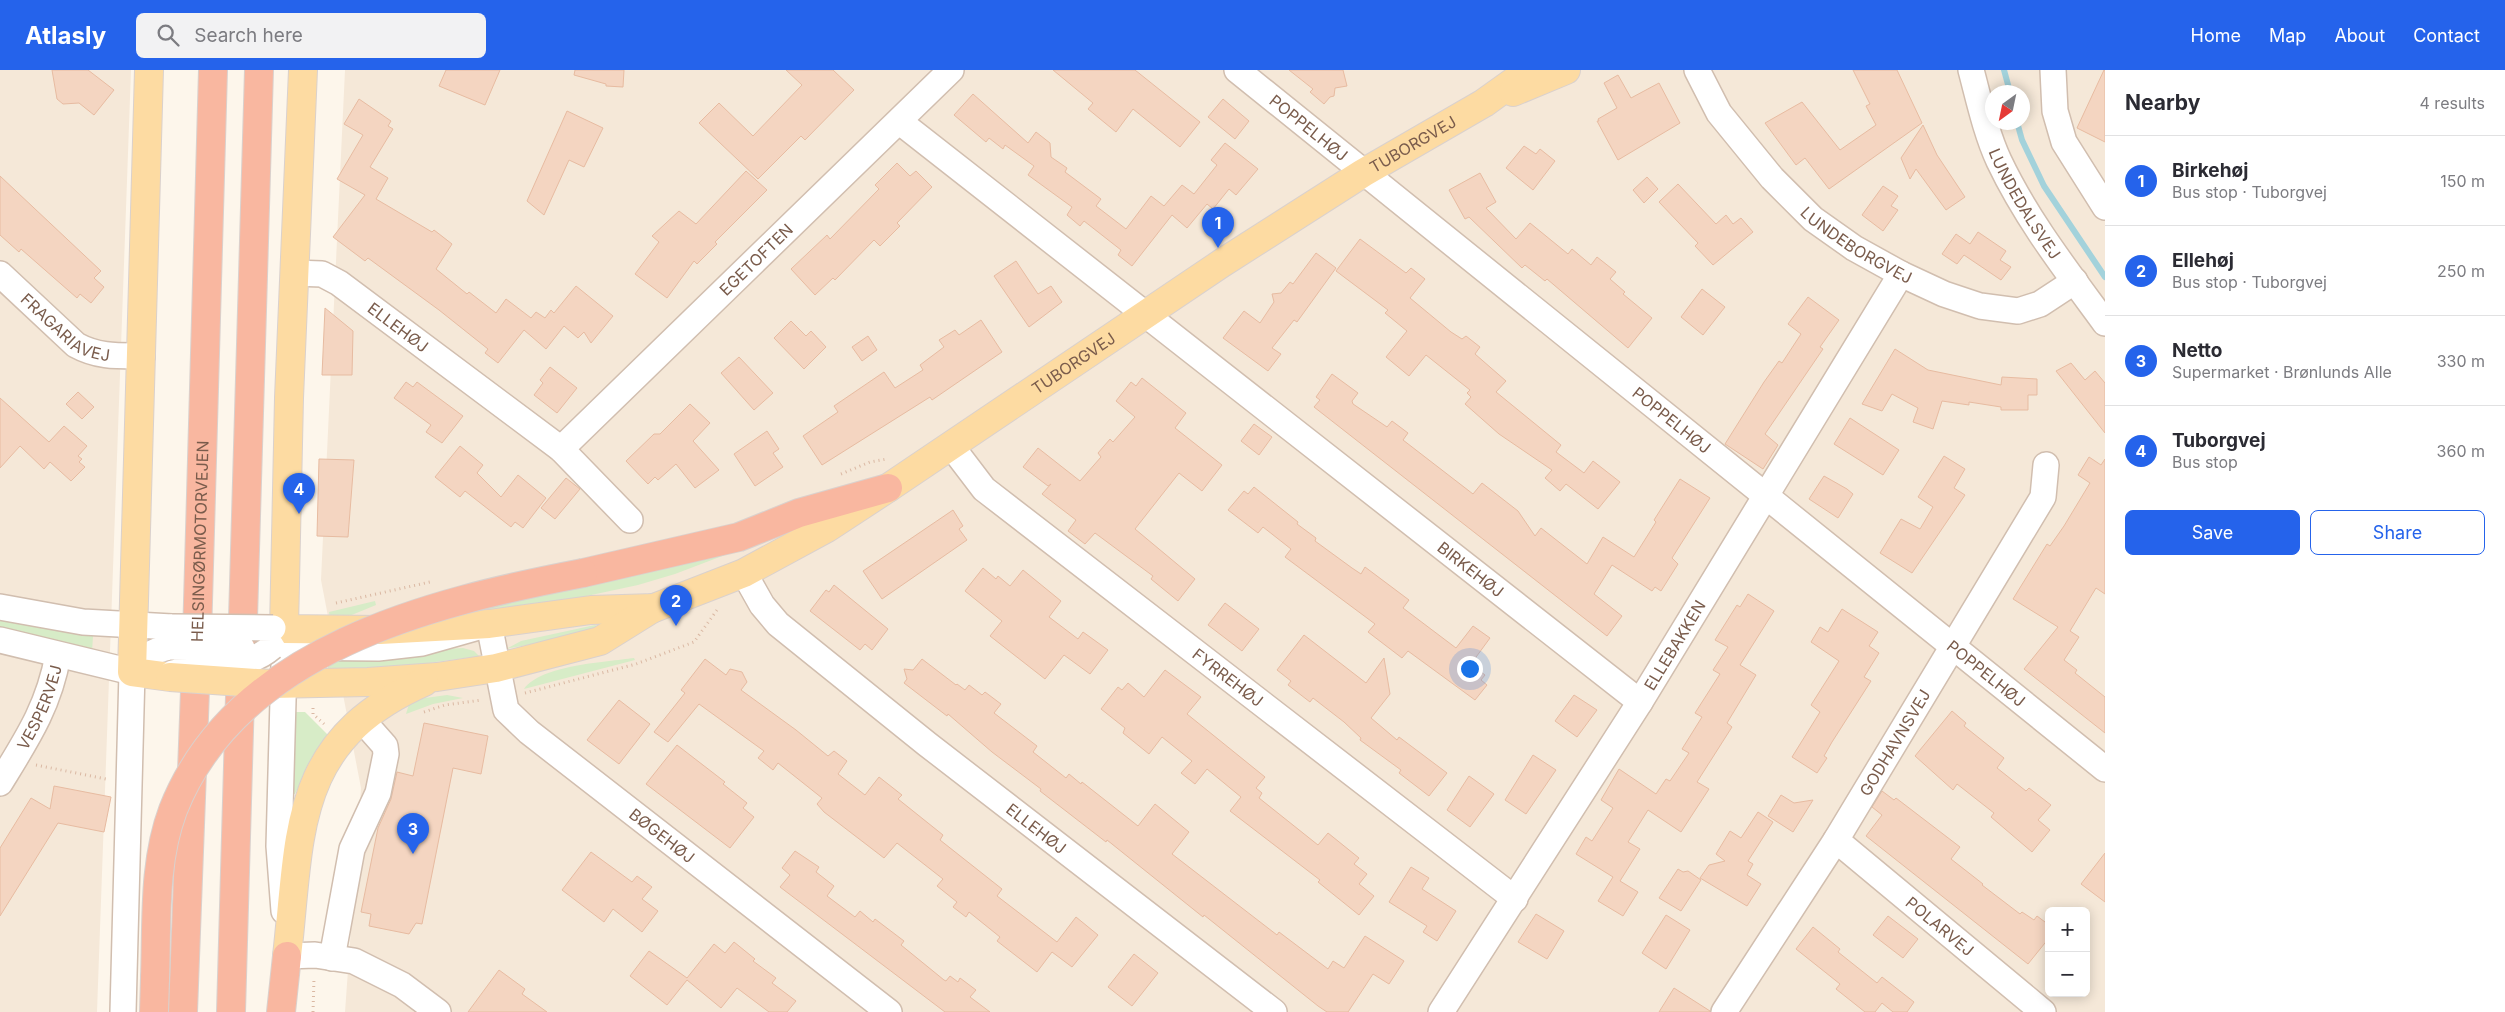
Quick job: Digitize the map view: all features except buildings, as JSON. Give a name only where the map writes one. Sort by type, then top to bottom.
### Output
[{"type":"highway","name":"HELSINGØRMOTORVEJEN","points":[[183,1012],[197,627],[212,70]]},
{"type":"highway","points":[[231,1012],[259,70]]},
{"type":"highway","points":[[154,1012],[160,861],[173,811],[185,784],[200,758],[222,730],[244,708],[295,670],[343,644],[401,618],[468,598],[739,537],[799,514],[888,488]]},
{"type":"highway","points":[[281,1012],[287,956]]},
{"type":"main road","points":[[132,672],[149,70]]},
{"type":"main road","points":[[278,638],[303,70]]},
{"type":"main road","name":"TUBORGVEJ","points":[[132,672],[277,685],[368,682],[437,677],[496,668],[600,641],[654,608],[744,573],[826,528],[952,447],[1222,263],[1363,173],[1484,103],[1530,70]]},
{"type":"main road","name":"TUBORGVEJ","points":[[1484,103],[1566,70]]},
{"type":"main road","name":"TUBORGVEJ","points":[[278,638],[489,624],[591,610],[654,608]]},
{"type":"main road","points":[[287,956],[305,807],[322,766],[340,741],[362,720],[398,696],[437,677]]},
{"type":"street","name":"EGETOFTEN","points":[[562,450],[952,70]]},
{"type":"street","name":"POPPELHØJ","points":[[1237,70],[2105,769]]},
{"type":"street","name":"LUNDEBORGVEJ","points":[[1697,70],[1719,113],[1772,178],[1813,219],[1854,248],[1901,274],[1944,294],[1980,306],[2018,311],[2040,304],[2074,281]]},
{"type":"street","name":"LUNDEDALSVEJ","points":[[1971,70],[1980,107],[1998,159],[2030,220],[2105,323]]},
{"type":"street","points":[[2053,70],[2055,111],[2064,142],[2105,207]]},
{"type":"street","name":"BIRKEHØJ","points":[[900,122],[1640,702]]},
{"type":"street","name":"ELLEHØJ","points":[[294,273],[322,274],[339,283],[562,450],[630,520]]},
{"type":"street","name":"FRAGARIAVEJ","points":[[0,274],[76,345],[91,353],[104,356],[142,356]]},
{"type":"street","name":"ELLEBAKKEN","points":[[1441,1012],[1640,702],[1901,274]]},
{"type":"street","name":"FYRREHØJ","points":[[952,447],[984,489],[1515,899]]},
{"type":"street","name":"GODHAVNSVEJ","points":[[1724,1012],[1836,840],[2043,497],[2046,465]]},
{"type":"street","name":"ELLEHØJ","points":[[744,573],[762,605],[778,624],[939,753],[1274,1012]]},
{"type":"street","points":[[0,607],[83,622],[134,626],[171,637],[278,638]]},
{"type":"street","name":"BØGEHØJ","points":[[489,624],[496,668],[506,710],[529,732],[890,1012]]},
{"type":"street","points":[[122,1012],[132,672],[140,661],[171,637]]},
{"type":"street","points":[[167,676],[213,664],[246,662],[255,659],[278,638]]},
{"type":"street","points":[[278,638],[279,846],[290,1012]]},
{"type":"street","name":"TUBORGVEJ","points":[[0,640],[58,656],[132,672]]},
{"type":"street","name":"VESPERVEJ","points":[[0,783],[39,717],[53,682],[58,656]]},
{"type":"street","points":[[332,958],[352,849],[378,793],[386,754],[385,746],[362,720]]},
{"type":"street","name":"POLARVEJ","points":[[1836,840],[2043,1012]]},
{"type":"street","points":[[287,956],[354,960],[402,985],[438,1012]]},
{"type":"path","points":[[13,761],[106,779],[130,780]]},
{"type":"shaded area","points":[[0,70],[131,70],[97,1012],[0,1012]]},
{"type":"shaded area","points":[[345,70],[2105,70],[2105,1012],[345,1012],[361,788],[321,580]]},
{"type":"green space","points":[[759,542],[675,574],[638,585],[540,606],[457,615]]},
{"type":"green space","points":[[375,601],[376,605],[342,619],[330,619],[329,612]]},
{"type":"green space","points":[[0,619],[93,636],[92,652],[0,629]]},
{"type":"green space","points":[[597,626],[595,629],[564,638],[506,649],[521,641]]},
{"type":"green space","points":[[463,648],[474,651],[479,656],[399,667],[328,671],[328,655]]},
{"type":"green space","points":[[634,658],[635,660],[524,689],[532,681],[559,670],[591,663]]},
{"type":"green space","points":[[447,695],[463,698],[433,704],[406,714],[409,704],[425,698]]},
{"type":"green space","points":[[294,712],[305,712],[329,736],[310,764],[295,794],[293,794]]},
{"type":"waterway","points":[[2004,70],[2008,85]]},
{"type":"waterway","points":[[2019,130],[2022,140],[2044,186],[2105,277]]},
{"type":"place","name":"Birkehøj","points":[[1218,248]]},
{"type":"place","name":"Tuborgvej","points":[[299,514]]},
{"type":"place","name":"Ellehøj","points":[[676,626]]},
{"type":"place","name":"Netto","points":[[413,854]]}]
